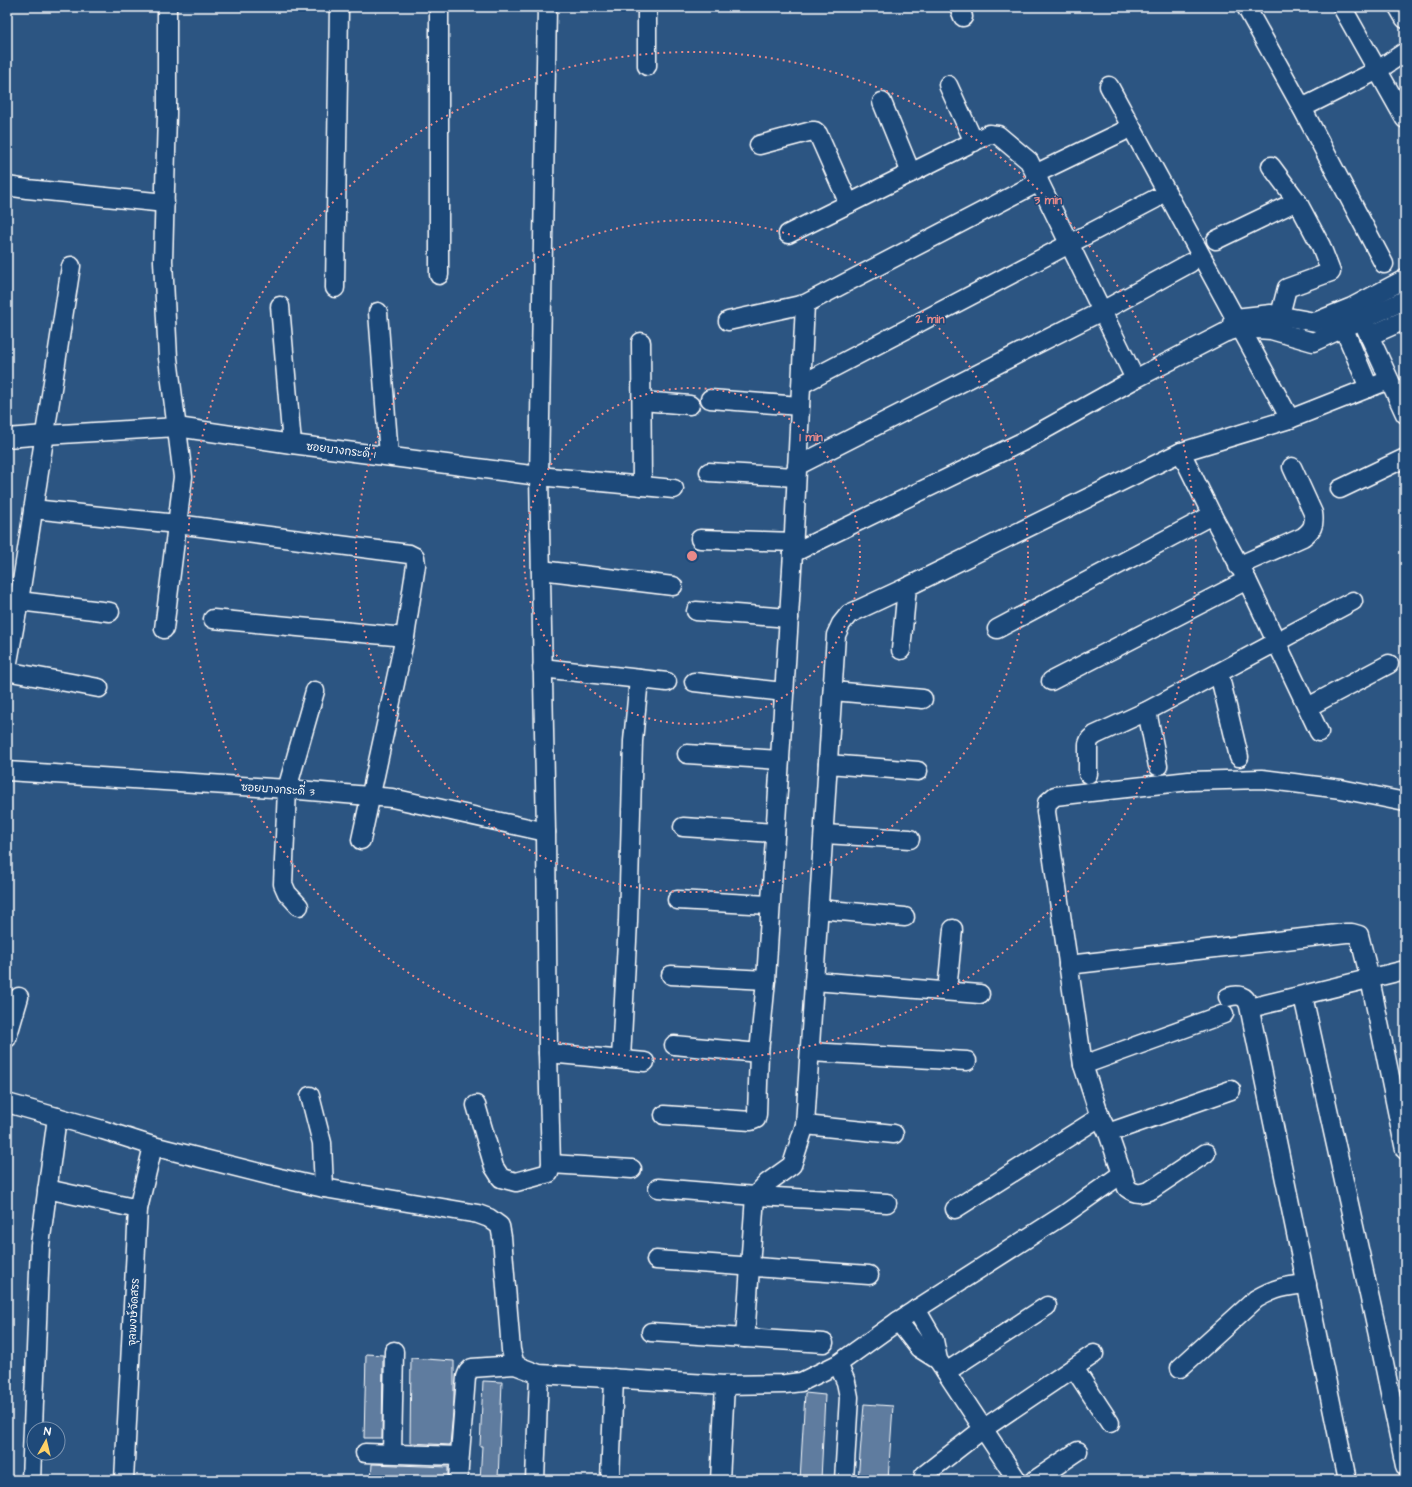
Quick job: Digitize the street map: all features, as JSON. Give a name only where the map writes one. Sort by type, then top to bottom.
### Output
[{"type":"street","points":[[164,629],[183,477],[168,358],[163,261],[167,114],[167,7]]},
{"type":"street","points":[[335,288],[339,7]]},
{"type":"street","points":[[439,275],[440,7]]},
{"type":"street","points":[[476,1105],[494,1167],[502,1178],[516,1182],[549,1173],[551,1164],[539,476],[548,7]]},
{"type":"street","points":[[647,7],[647,66]]},
{"type":"street","points":[[1246,7],[1302,108],[1384,264]]},
{"type":"street","points":[[1342,7],[1405,119]]},
{"type":"street","points":[[1398,7],[1405,19]]},
{"type":"street","points":[[1302,108],[1378,70],[1405,52]]},
{"type":"street","points":[[948,85],[974,142]]},
{"type":"street","points":[[1109,86],[1233,326],[1290,419]]},
{"type":"street","points":[[882,102],[911,173]]},
{"type":"street","points":[[759,145],[815,131],[818,134],[849,204]]},
{"type":"street","points":[[728,321],[805,304],[1122,132]]},
{"type":"street","points":[[788,234],[989,134],[998,135],[1029,161],[1135,379]]},
{"type":"street","points":[[700,540],[793,547],[1024,441],[1233,326],[1271,330],[1279,323],[1287,288],[1330,272],[1321,246],[1297,201],[1271,166]]},
{"type":"street","points":[[7,186],[165,203]]},
{"type":"street","points":[[802,384],[1155,199]]},
{"type":"street","points":[[1216,240],[1297,201]]},
{"type":"street","points":[[709,472],[797,471],[1102,311],[1190,263]]},
{"type":"street","points":[[71,266],[8,668],[11,672],[99,688]]},
{"type":"street","points":[[1362,320],[1405,279]]},
{"type":"street","points":[[1362,320],[1405,300]]},
{"type":"street","points":[[664,1115],[751,1121],[754,1120],[758,1114],[759,1053],[766,980],[789,618],[805,304]]},
{"type":"street","points":[[280,306],[292,444]]},
{"type":"street","points":[[378,312],[389,456]]},
{"type":"street","points":[[1279,323],[1313,342],[1340,320],[1405,320]]},
{"type":"street","points":[[1340,320],[1369,388]]},
{"type":"street","points":[[1362,320],[1405,414]]},
{"type":"street","points":[[641,342],[642,486]]},
{"type":"street","points":[[745,1338],[755,1196],[767,1183],[792,1165],[805,1125],[836,635],[841,624],[850,614],[1181,452],[1290,419],[1389,380]]},
{"type":"street","points":[[710,399],[800,406]]},
{"type":"street","points":[[642,401],[690,405]]},
{"type":"street","name":"ซอยบางกระดี่ 1","points":[[7,438],[177,427],[292,444],[539,476],[674,489]]},
{"type":"street","points":[[1181,452],[1242,573],[1319,732]]},
{"type":"street","points":[[1340,489],[1405,458]]},
{"type":"street","points":[[1051,681],[1242,573],[1312,531],[1314,522],[1313,513],[1292,466]]},
{"type":"street","points":[[33,509],[177,524],[409,554],[415,557],[416,565],[405,637],[361,840]]},
{"type":"street","points":[[997,629],[1212,515]]},
{"type":"street","points":[[541,570],[673,586]]},
{"type":"street","points":[[901,650],[907,587]]},
{"type":"street","points":[[19,601],[110,612]]},
{"type":"street","points":[[1088,774],[1088,744],[1090,739],[1095,735],[1219,673],[1353,601]]},
{"type":"street","points":[[696,611],[789,618]]},
{"type":"street","points":[[213,619],[405,637]]},
{"type":"street","points":[[1308,707],[1389,664]]},
{"type":"street","points":[[542,668],[667,682]]},
{"type":"street","points":[[1219,673],[1239,757]]},
{"type":"street","points":[[621,1059],[628,921],[633,741],[639,679]]},
{"type":"street","points":[[694,682],[784,692]]},
{"type":"street","points":[[298,906],[287,893],[283,884],[287,789],[315,691]]},
{"type":"street","points":[[833,691],[923,699]]},
{"type":"street","points":[[1147,710],[1158,766]]},
{"type":"street","points":[[687,754],[780,760]]},
{"type":"street","points":[[828,764],[918,771]]},
{"type":"street","name":"ซอยบางกระดี่ 3","points":[[7,771],[287,789],[392,798],[546,832]]},
{"type":"street","points":[[1206,1153],[1150,1190],[1141,1194],[1133,1192],[1127,1188],[1108,1133],[1100,1117],[1083,1065],[1046,812],[1047,803],[1055,796],[1189,781],[1262,779],[1341,789],[1405,802]]},
{"type":"street","points":[[683,827],[775,833]]},
{"type":"street","points":[[824,834],[910,839]]},
{"type":"street","points":[[677,900],[770,905]]},
{"type":"street","points":[[819,909],[905,917]]},
{"type":"street","points":[[947,991],[953,930]]},
{"type":"street","points":[[1068,965],[1352,933],[1359,935],[1370,979],[1405,1150]]},
{"type":"street","points":[[1250,1008],[1405,970]]},
{"type":"street","points":[[671,975],[766,980]]},
{"type":"street","points":[[814,981],[980,994]]},
{"type":"street","points":[[1083,1065],[1226,1006],[1233,996],[1243,997],[1248,1001],[1347,1480]]},
{"type":"street","points":[[1303,996],[1380,1344],[1405,1466]]},
{"type":"street","points":[[7,1038],[19,997]]},
{"type":"street","points":[[674,1045],[759,1053]]},
{"type":"street","points":[[548,1052],[645,1062]]},
{"type":"street","points":[[810,1052],[967,1061]]},
{"type":"street","points":[[1108,1133],[1231,1090]]},
{"type":"street","points":[[310,1096],[322,1143],[324,1188]]},
{"type":"street","points":[[7,1103],[153,1146],[280,1178],[324,1188],[478,1214],[488,1218],[500,1226],[511,1350],[515,1365]]},
{"type":"street","points":[[32,1480],[40,1245],[57,1117]]},
{"type":"street","points":[[955,1209],[1100,1117]]},
{"type":"street","points":[[805,1125],[894,1134]]},
{"type":"street","name":"จุลพงษ์จัดสรร","points":[[124,1480],[138,1209],[153,1146]]},
{"type":"street","points":[[551,1164],[632,1169]]},
{"type":"street","points":[[458,1480],[466,1377],[472,1368],[515,1365],[539,1374],[725,1385],[785,1384],[801,1382],[838,1364],[916,1308],[1065,1214],[1122,1173]]},
{"type":"street","points":[[658,1188],[755,1196],[887,1203]]},
{"type":"street","points":[[47,1189],[138,1209]]},
{"type":"street","points":[[656,1260],[869,1275]]},
{"type":"street","points":[[1180,1368],[1256,1299],[1281,1287],[1307,1284]]},
{"type":"street","points":[[942,1366],[1047,1306]]},
{"type":"street","points":[[916,1308],[934,1340],[942,1366],[1017,1480]]},
{"type":"street","points":[[898,1321],[919,1348],[942,1366]]},
{"type":"street","points":[[651,1332],[824,1343]]},
{"type":"street","points":[[392,1453],[394,1351]]},
{"type":"street","points":[[924,1475],[983,1428],[1094,1354]]},
{"type":"street","points":[[838,1364],[846,1382],[849,1397],[844,1480]]},
{"type":"street","points":[[1074,1368],[1110,1423]]},
{"type":"street","points":[[535,1480],[539,1374]]},
{"type":"street","points":[[610,1480],[614,1378]]},
{"type":"street","points":[[720,1480],[725,1385]]},
{"type":"street","points":[[1035,1480],[1078,1450]]},
{"type":"street","points":[[365,1452],[459,1456]]},
{"type":"building","points":[[366,1354],[383,1355],[382,1438],[364,1438]]},
{"type":"building","points":[[411,1358],[454,1361],[454,1401],[450,1445],[410,1443]]},
{"type":"building","points":[[483,1381],[502,1382],[498,1480],[480,1480]]},
{"type":"building","points":[[805,1393],[825,1395],[821,1480],[800,1480]]},
{"type":"building","points":[[864,1404],[893,1406],[888,1480],[858,1480]]},
{"type":"building","points":[[372,1464],[448,1467],[448,1480],[371,1480]]}]
